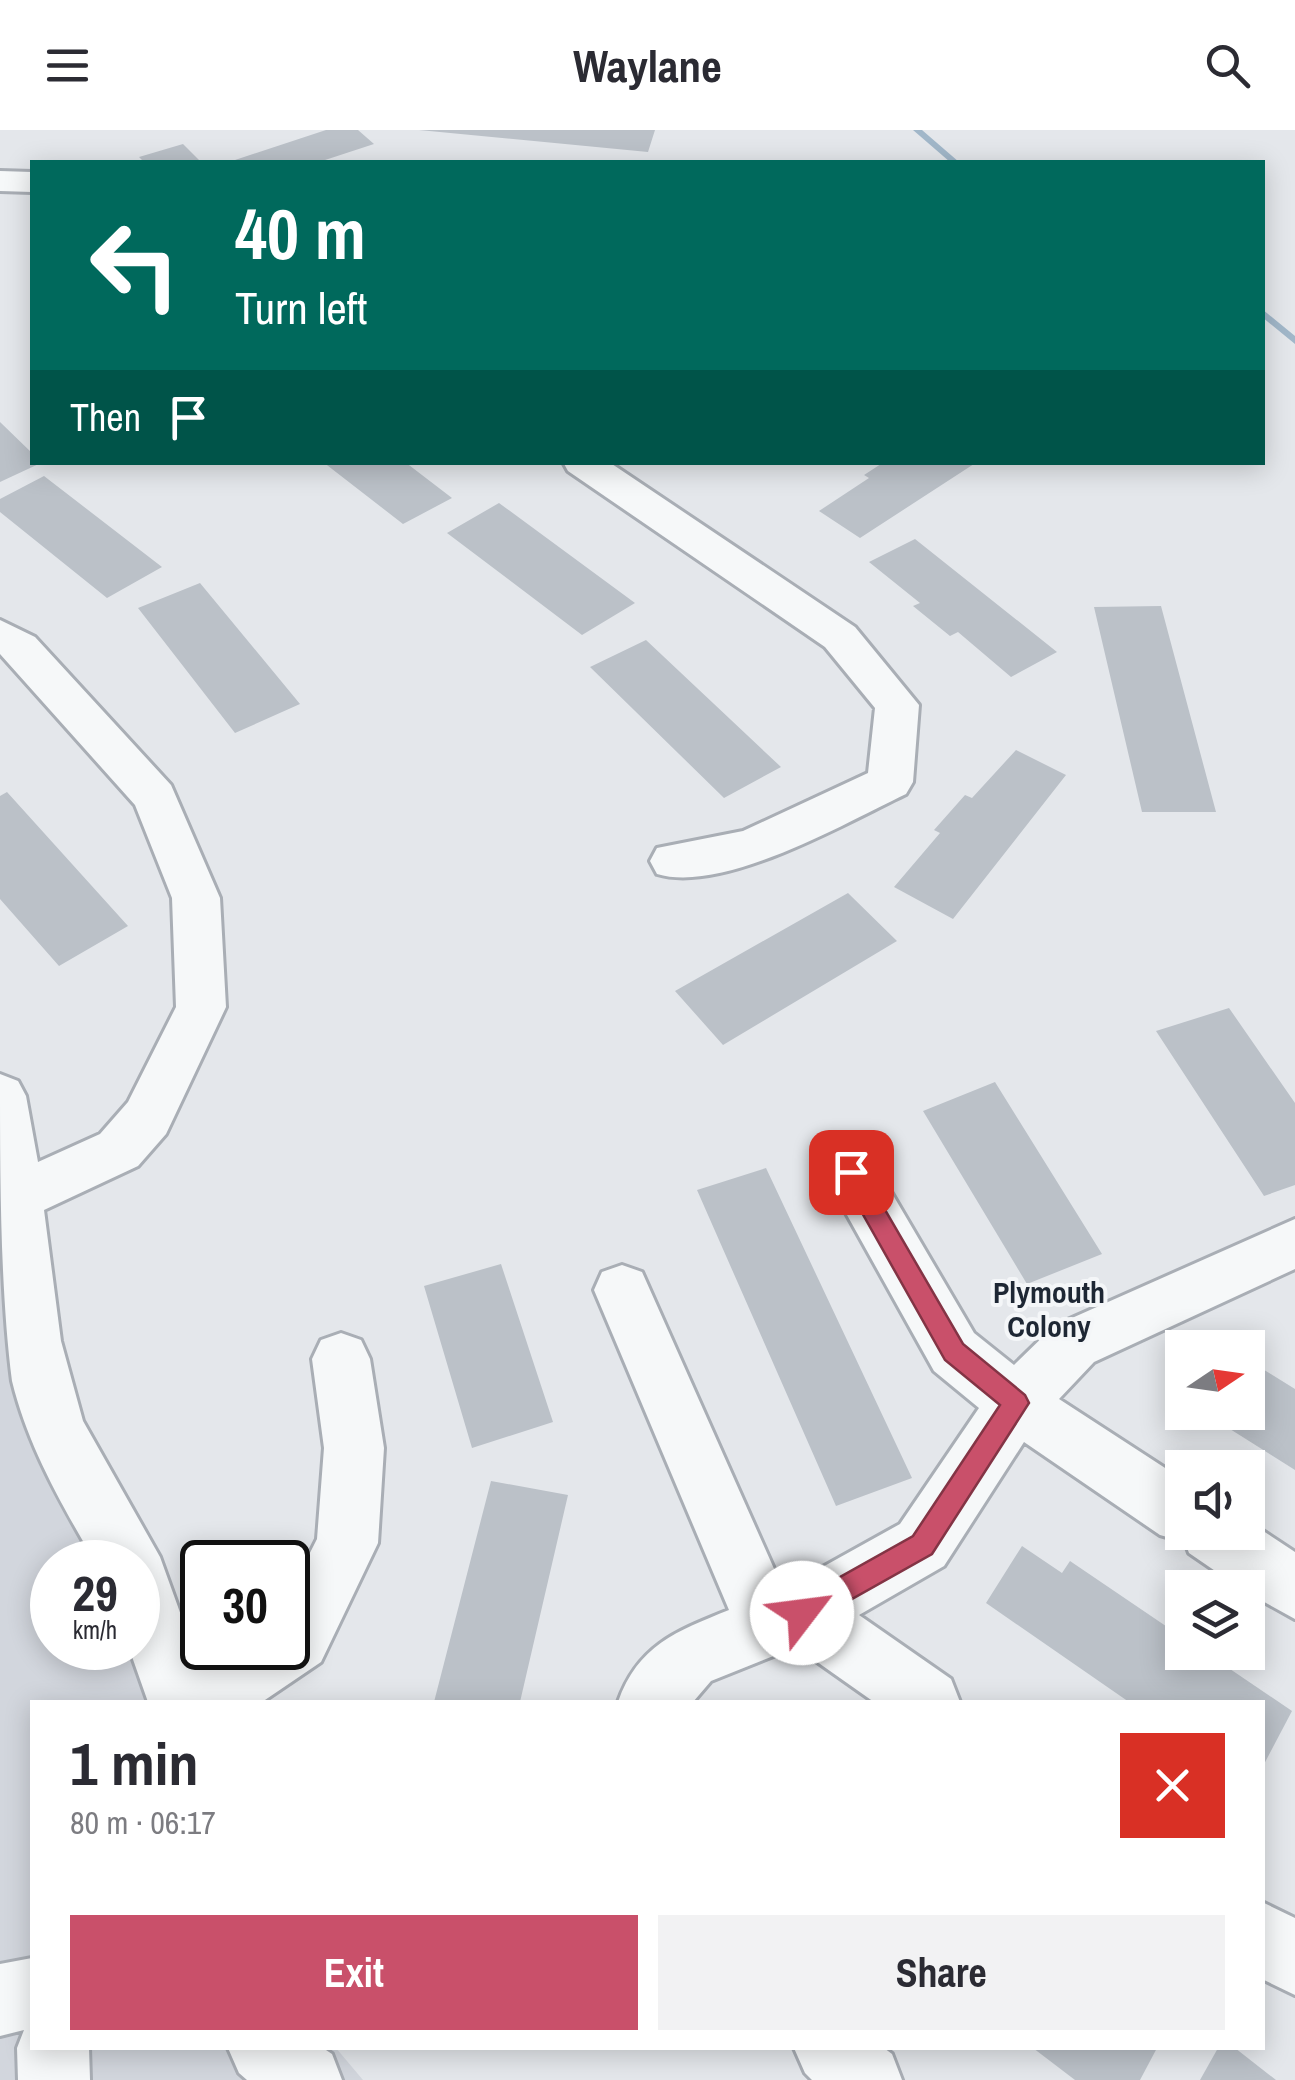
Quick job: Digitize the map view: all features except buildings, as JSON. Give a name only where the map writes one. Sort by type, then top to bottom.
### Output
[{"type":"street","points":[[0,181],[30,182]]},
{"type":"street","points":[[586,465],[840,637],[897,705],[890,782],[752,847],[674,861]]},
{"type":"street","points":[[0,634],[20,647],[154,798],[196,898],[201,1007],[147,1118],[119,1150],[18,1197]]},
{"type":"street","points":[[0,1096],[18,1197],[29,1324],[53,1422],[117,1540]]},
{"type":"street","points":[[851,1172],[954,1352],[1016,1403],[1165,1503]]},
{"type":"street","points":[[652,1700],[689,1658],[785,1620],[922,1545],[1016,1403],[1074,1344],[1295,1242]]},
{"type":"street","points":[[622,1290],[785,1620],[925,1700]]},
{"type":"street","points":[[209,1700],[299,1640],[347,1543],[354,1448],[341,1358]]},
{"type":"street","points":[[1238,1550],[1295,1588]]},
{"type":"street","points":[[160,1643],[179,1700]]},
{"type":"street","points":[[1265,1939],[1295,1960]]},
{"type":"street","points":[[0,2000],[30,1993]]},
{"type":"street","points":[[53,2050],[54,2080]]},
{"type":"street","points":[[267,2050],[306,2080]]},
{"type":"street","points":[[832,2050],[866,2080]]},
{"type":"shaded area","points":[[0,1244],[24,1353],[96,1540],[30,1540],[30,1670],[147,1670],[158,1700],[30,1700],[30,2050],[338,2050],[363,2080],[0,2080]]},
{"type":"waterway","points":[[917,130],[953,160]]},
{"type":"waterway","points":[[1265,315],[1295,341]]},
{"type":"district","name":"Plymouth Colony","points":[[1049,1309]]},
{"type":"route","points":[[802,1613],[922,1545],[1016,1403],[954,1352],[851,1172]]}]
